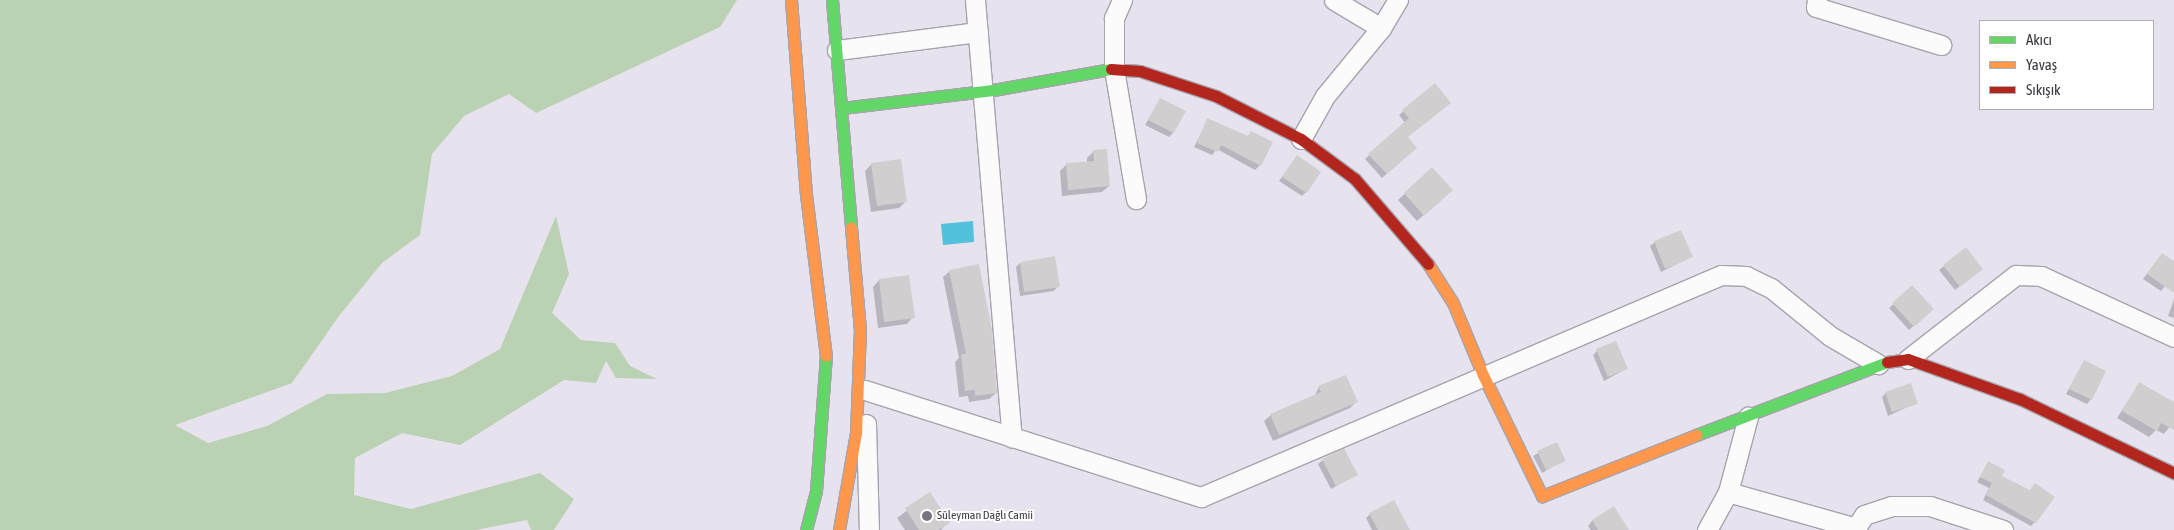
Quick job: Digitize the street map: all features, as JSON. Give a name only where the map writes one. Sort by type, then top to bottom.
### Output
[{"type":"street","points":[[791,0],[806,194],[827,345],[816,491],[806,530]]},
{"type":"street","points":[[832,0],[860,330],[869,530]]},
{"type":"street","points":[[975,0],[985,91],[1012,437]]},
{"type":"street","points":[[1122,0],[1114,18],[1114,69],[1136,199]]},
{"type":"street","points":[[1334,0],[1381,28]]},
{"type":"street","points":[[1301,139],[1325,96],[1381,28],[1398,0]]},
{"type":"street","points":[[1817,0],[1816,7],[1941,45]]},
{"type":"street","points":[[837,50],[978,32]]},
{"type":"street","points":[[842,108],[985,91],[1114,69],[1140,70],[1216,96],[1301,139],[1324,152],[1355,179],[1425,260],[1453,303],[1483,374],[1542,496],[1748,417],[1878,364],[1908,359],[2016,275],[2040,276],[2174,337]]},
{"type":"street","points":[[864,390],[1200,497],[1483,374],[1721,275],[1746,276],[1771,288],[1830,336],[1878,364]]},
{"type":"street","points":[[839,530],[856,433],[860,330]]},
{"type":"street","points":[[1908,359],[2020,399],[2174,473]]},
{"type":"street","points":[[1707,530],[1728,492],[1748,417]]},
{"type":"street","points":[[1728,492],[1856,529],[1864,515],[1891,506],[1930,506],[2003,530]]},
{"type":"green space","points":[[0,0],[737,0],[720,27],[536,113],[509,94],[464,116],[432,154],[420,235],[382,263],[339,316],[292,383],[175,425],[208,443],[267,426],[327,394],[385,393],[452,376],[500,349],[556,216],[569,274],[552,313],[581,340],[615,343],[630,366],[657,379],[616,378],[606,361],[596,383],[564,380],[460,445],[402,433],[355,458],[354,495],[411,509],[540,473],[574,499],[554,530],[531,530],[527,520],[476,530],[0,530]]},
{"type":"water","points":[[973,221],[974,242],[943,245],[941,224]]},
{"type":"building","points":[[1435,83],[1451,103],[1408,137],[1417,148],[1387,174],[1368,154],[1409,118],[1402,110]]},
{"type":"building","points":[[1160,98],[1186,111],[1174,133],[1148,120]]},
{"type":"building","points":[[1207,118],[1248,136],[1251,131],[1273,142],[1261,166],[1221,145],[1218,152],[1197,143]]},
{"type":"building","points":[[1107,149],[1110,186],[1068,190],[1066,163],[1094,161],[1093,150]]},
{"type":"building","points":[[1297,155],[1321,172],[1307,193],[1282,177]]},
{"type":"building","points":[[901,159],[907,202],[877,206],[871,163]]},
{"type":"building","points":[[1432,167],[1453,190],[1424,216],[1404,193]]},
{"type":"building","points":[[1681,230],[1693,257],[1665,269],[1654,241]]},
{"type":"building","points":[[1966,247],[1983,269],[1960,287],[1943,265]]},
{"type":"building","points":[[2162,253],[2174,261],[2174,293],[2147,274]]},
{"type":"building","points":[[1055,256],[1060,287],[1024,292],[1020,262]]},
{"type":"building","points":[[979,264],[992,330],[997,393],[975,396],[975,390],[965,391],[961,354],[966,354],[949,270]]},
{"type":"building","points":[[909,275],[915,318],[884,322],[879,279]]},
{"type":"building","points":[[1912,285],[1934,309],[1914,327],[1892,303]]},
{"type":"building","points":[[1616,341],[1628,369],[1608,377],[1596,349]]},
{"type":"building","points":[[2084,360],[2106,371],[2092,400],[2069,389]]},
{"type":"building","points":[[1346,375],[1358,402],[1279,435],[1270,414],[1321,392],[1318,386]]},
{"type":"building","points":[[2139,382],[2174,402],[2174,430],[2161,423],[2157,431],[2122,411]]},
{"type":"building","points":[[1911,383],[1918,404],[1892,412],[1885,392]]},
{"type":"building","points":[[1557,442],[1566,461],[1546,470],[1537,451]]},
{"type":"building","points":[[1344,448],[1358,475],[1336,486],[1322,459]]},
{"type":"building","points":[[1988,461],[2005,470],[2002,476],[2030,490],[2035,483],[2055,497],[2036,523],[1986,495],[1992,483],[1980,477]]},
{"type":"building","name":"Süleyman Dağlı Camii","points":[[930,492],[950,523],[938,530],[919,530],[905,508]]},
{"type":"building","points":[[1394,500],[1410,530],[1378,530],[1369,513]]},
{"type":"building","points":[[1614,506],[1629,530],[1598,530],[1592,520]]},
{"type":"traffic: fast","points":[[832,0],[851,227]]},
{"type":"traffic: fast","points":[[842,108],[993,90],[1111,69]]},
{"type":"traffic: fast","points":[[806,530],[816,491],[826,356]]},
{"type":"traffic: fast","points":[[1696,435],[1887,362]]},
{"type":"traffic: slow","points":[[791,0],[806,194],[826,356]]},
{"type":"traffic: slow","points":[[839,530],[856,433],[860,330],[851,227]]},
{"type":"traffic: slow","points":[[1428,264],[1453,303],[1483,375],[1542,496],[1696,435]]},
{"type":"traffic: jam","points":[[1111,69],[1140,71],[1216,96],[1301,139],[1355,179],[1428,264]]},
{"type":"traffic: jam","points":[[1887,362],[1908,359],[2020,399],[2174,473]]},
{"type":"place","name":"Süleyman Dağlı Camii","points":[[927,516]]}]
